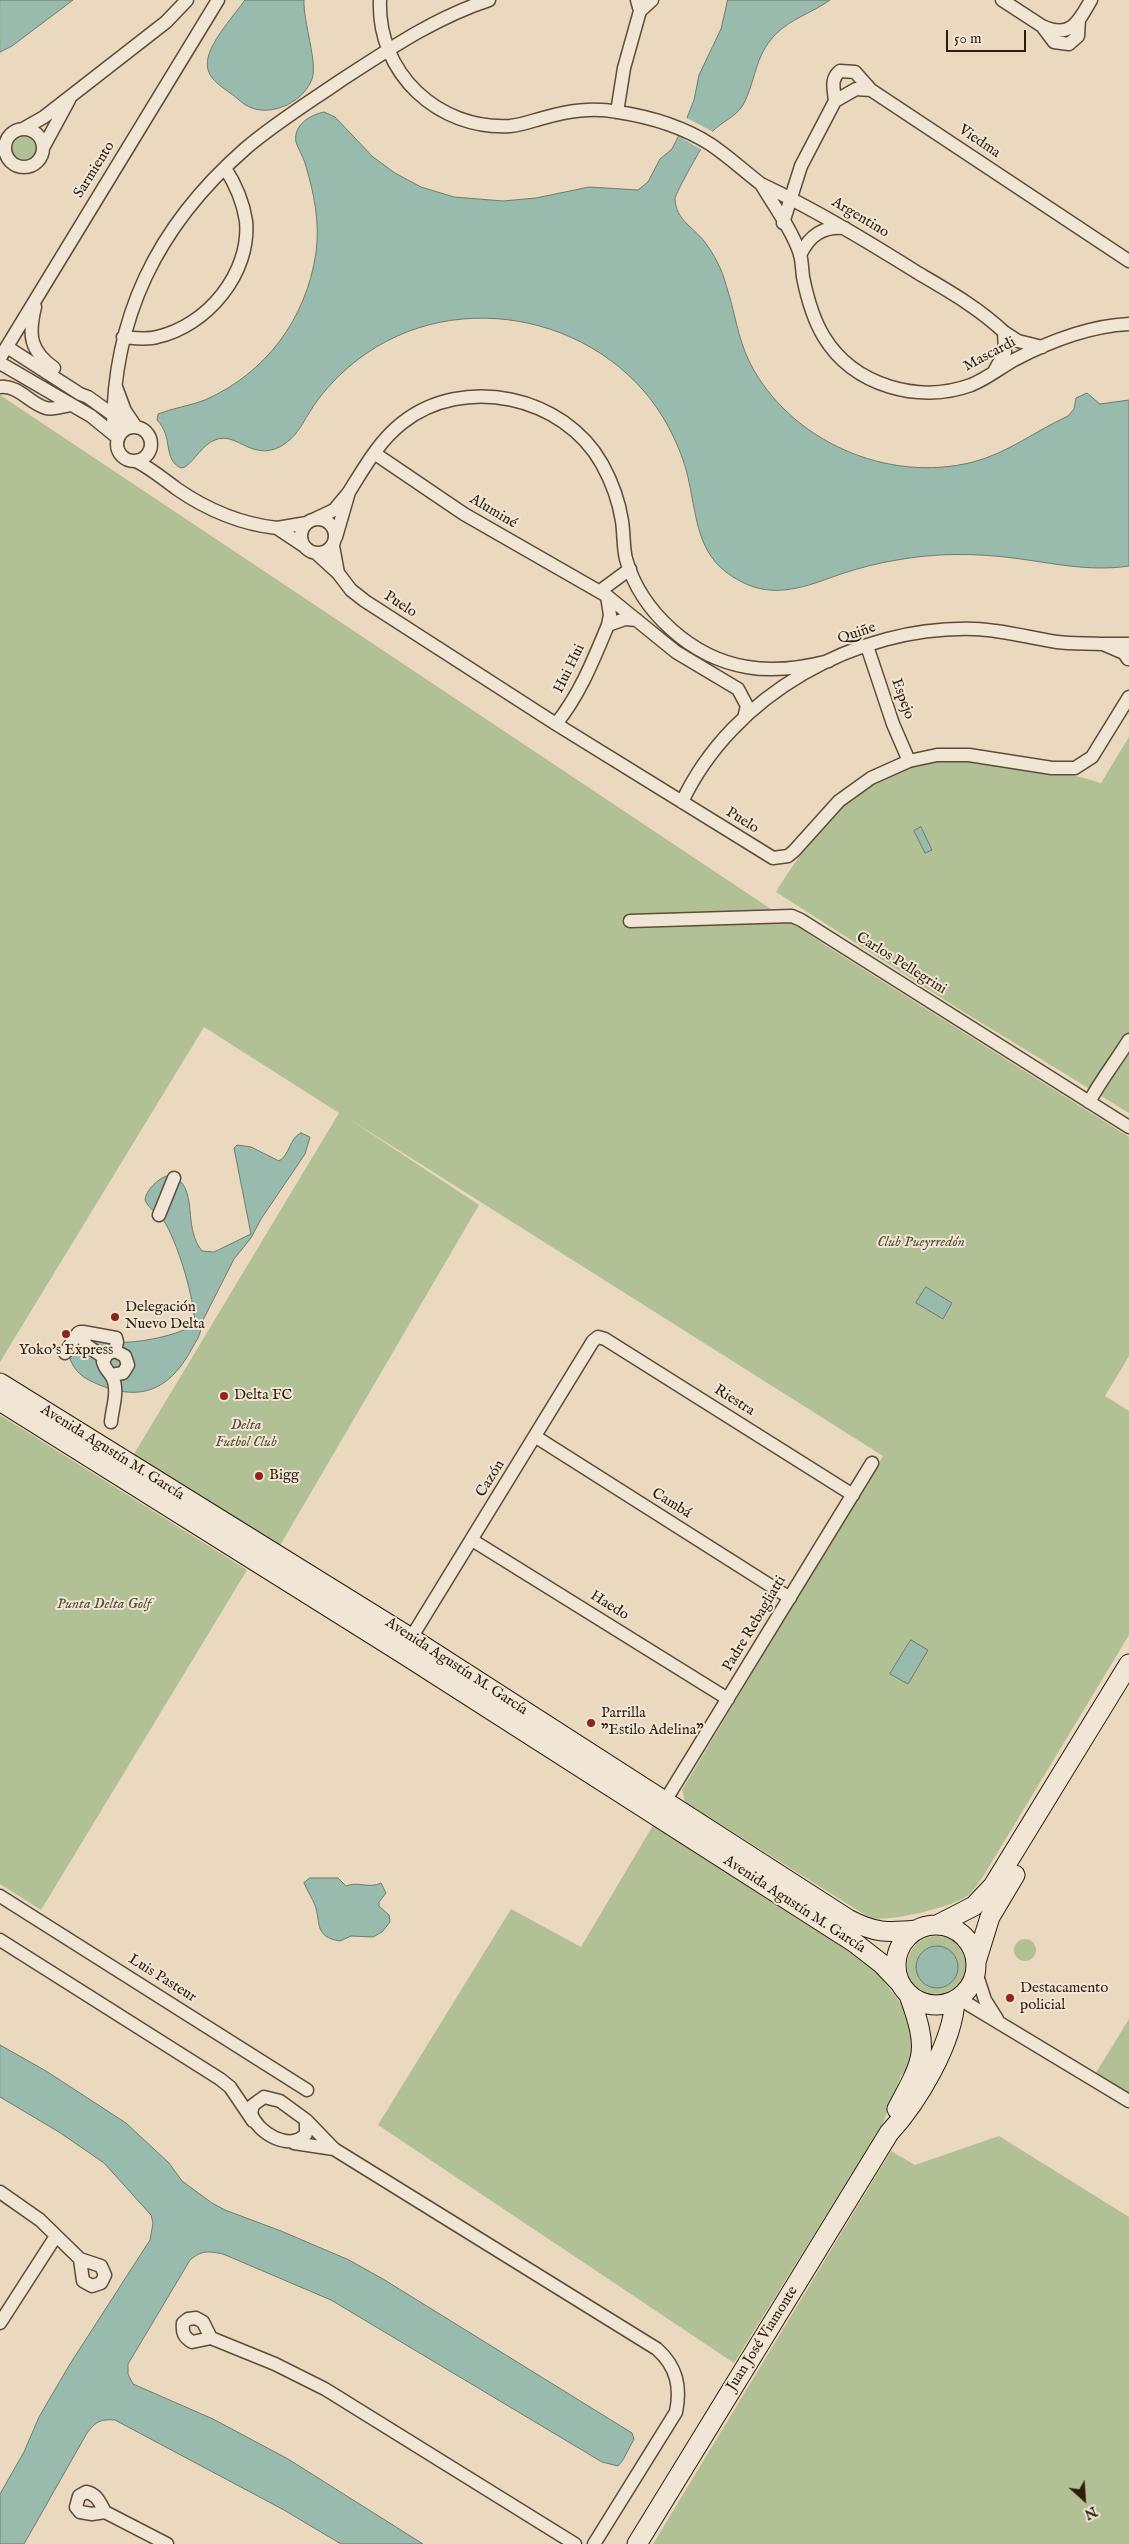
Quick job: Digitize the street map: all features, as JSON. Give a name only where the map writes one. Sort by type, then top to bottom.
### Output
[{"type":"main road","name":"Avenida Agustín M. García","points":[[0,1383],[411,1638],[864,1928],[883,1933],[916,1930]]},
{"type":"main road","name":"Avenida Agustín M. García","points":[[0,1401],[402,1653],[863,1948],[904,1988]]},
{"type":"main road","points":[[1129,1664],[993,1886],[974,1906],[937,1925],[916,1930],[907,1938],[896,1958],[904,1988],[926,2005],[942,2005],[956,1999],[969,1988],[990,1917],[1129,1688]]},
{"type":"main road","points":[[937,1925],[949,1927],[959,1932],[968,1940],[976,1966]]},
{"type":"main road","name":"Juan José Viamonte","points":[[637,2544],[888,2133],[895,2112],[917,2072],[922,2058],[921,2035],[904,1988]]},
{"type":"main road","name":"Juan José Viamonte","points":[[888,2133],[904,2118],[922,2090],[950,2026],[956,1999]]},
{"type":"street","points":[[72,95],[43,148],[39,160],[28,166],[16,165],[4,154],[4,138],[34,124],[166,22],[187,0]]},
{"type":"street","name":"Sarmiento","points":[[3,353],[218,0]]},
{"type":"street","points":[[380,0],[379,15],[388,49],[399,73],[413,90],[442,112],[460,120],[479,124],[511,126],[585,110],[617,112],[678,127],[710,144],[761,184],[800,254]]},
{"type":"street","points":[[150,451],[146,456],[136,461],[130,461],[120,455],[113,415],[115,384],[123,337],[136,298],[163,244],[185,212],[246,148],[295,112],[418,30],[489,0]]},
{"type":"street","points":[[617,112],[624,68],[638,6],[652,0]]},
{"type":"street","points":[[1002,0],[1042,26],[1054,42],[1069,44],[1078,36],[1080,19],[1091,0]]},
{"type":"street","name":"Viedma","points":[[835,101],[832,85],[834,75],[840,71],[855,72],[871,90],[1129,261]]},
{"type":"street","points":[[783,223],[801,166],[835,101],[856,89],[871,90]]},
{"type":"street","points":[[23,129],[37,134],[43,148]]},
{"type":"street","points":[[123,337],[156,338],[184,327],[212,305],[233,278],[245,240],[246,222],[237,186],[225,168]]},
{"type":"street","name":"Argentino","points":[[761,184],[846,229],[959,298],[1004,332],[1018,340],[1042,346]]},
{"type":"street","points":[[800,254],[806,244],[820,231],[832,227],[846,229]]},
{"type":"street","name":"Mascardi","points":[[800,254],[804,279],[816,320],[834,351],[856,372],[876,382],[905,391],[920,392],[959,388],[973,384],[1042,346],[1088,330],[1127,322]]},
{"type":"street","points":[[38,293],[31,330],[36,351],[41,359],[67,377],[84,395],[97,397],[110,390],[115,384]]},
{"type":"street","points":[[994,372],[1005,352],[1004,332]]},
{"type":"street","points":[[3,353],[84,395],[149,436],[150,451],[158,473]]},
{"type":"street","points":[[0,363],[91,416],[116,436]]},
{"type":"street","points":[[115,384],[133,427]]},
{"type":"street","points":[[0,387],[17,390],[47,408],[70,405]]},
{"type":"street","points":[[277,528],[311,521],[334,510],[349,492],[374,453],[402,422],[432,407],[457,398],[488,397],[511,399],[546,411],[563,421],[580,435],[602,464],[618,503],[626,557],[630,569],[652,609],[684,638],[706,653],[725,662],[770,670],[797,668],[829,661]]},
{"type":"street","points":[[116,436],[133,427]]},
{"type":"street","name":"Aluminé","points":[[374,453],[472,519],[604,594],[676,652],[738,689],[752,694],[774,692]]},
{"type":"street","points":[[136,461],[158,473],[174,488],[214,510],[239,520],[277,528],[316,553],[325,552],[334,541],[349,492]]},
{"type":"street","points":[[311,521],[330,523],[338,573]]},
{"type":"street","points":[[304,546],[302,531],[311,521]]},
{"type":"street","name":"Puelo","points":[[316,553],[365,601],[556,724],[773,858],[781,858],[794,851],[824,816],[858,787],[909,761],[938,756],[969,755],[1052,768],[1075,768],[1092,757],[1129,697]]},
{"type":"street","points":[[608,625],[610,615],[604,594],[630,569]]},
{"type":"street","points":[[608,625],[625,619],[637,620]]},
{"type":"street","name":"Hui Hui","points":[[556,724],[571,704],[585,680],[608,625]]},
{"type":"street","name":"Quiñe","points":[[682,802],[708,758],[744,718],[774,692],[829,661],[868,646],[905,636],[960,629],[1000,632],[1059,642],[1129,644]]},
{"type":"street","points":[[1103,644],[1124,653],[1129,659]]},
{"type":"street","name":"Espejo","points":[[868,646],[890,717],[909,761]]},
{"type":"street","points":[[1129,649],[1129,659]]},
{"type":"street","points":[[770,670],[779,679],[774,692]]},
{"type":"street","points":[[738,689],[747,706],[744,718]]},
{"type":"street","name":"Carlos Pellegrini","points":[[630,921],[792,916],[1129,1127]]},
{"type":"street","points":[[1090,1102],[1101,1079],[1116,1061],[1129,1040]]},
{"type":"street","points":[[158,1215],[174,1178]]},
{"type":"street","points":[[65,1353],[80,1332]]},
{"type":"street","points":[[80,1332],[116,1338],[118,1342],[103,1362],[105,1371],[111,1375],[115,1390],[111,1422]]},
{"type":"street","points":[[80,1332],[86,1344],[110,1354],[125,1356],[128,1365],[123,1373],[111,1375]]},
{"type":"street","name":"Cazón","points":[[411,1638],[536,1437],[593,1341],[598,1337]]},
{"type":"street","name":"Riestra","points":[[598,1337],[605,1339],[853,1495]]},
{"type":"street","name":"Cambá","points":[[536,1437],[790,1598]]},
{"type":"street","name":"Padre Rebagliatti","points":[[665,1802],[872,1463]]},
{"type":"street","name":"Haedo","points":[[472,1540],[728,1699]]},
{"type":"street","name":"Luis Pasteur","points":[[0,1896],[307,2090]]},
{"type":"street","points":[[0,1940],[230,2087],[280,2101],[306,2120],[334,2149],[642,2340],[667,2358],[680,2389],[676,2412],[594,2544]]},
{"type":"street","points":[[976,1966],[985,2000],[998,2021]]},
{"type":"street","points":[[956,1999],[998,2021],[1129,2100]]},
{"type":"street","points":[[230,2087],[253,2121],[269,2134],[294,2143],[334,2149]]},
{"type":"street","points":[[253,2121],[251,2113],[253,2105],[264,2097]]},
{"type":"street","points":[[294,2143],[306,2134],[306,2120]]},
{"type":"street","points":[[0,2192],[28,2211],[80,2259]]},
{"type":"street","points":[[0,2323],[56,2236]]},
{"type":"street","points":[[211,2338],[275,2364],[325,2389],[575,2544]]},
{"type":"street","points":[[105,2512],[167,2544]]},
{"type":"green space","points":[[25,134],[35,138],[39,148],[35,158],[25,162],[15,158],[11,148],[15,138]]},
{"type":"green space","points":[[0,395],[825,945],[1129,1137],[1129,1356],[1105,1396],[1129,1411],[1129,1635],[984,1875],[967,1896],[948,1905],[919,1913],[890,1918],[870,1918],[685,1802],[682,1790],[883,1456],[346,1117],[479,1205],[275,1554],[128,1464],[339,1113],[204,1027],[0,1362]]},
{"type":"green space","points":[[1129,737],[1129,1113],[962,1011],[776,892],[811,841],[831,818],[853,797],[877,780],[904,767],[934,760],[967,759],[1055,772],[1101,783]]},
{"type":"green space","name":"Punta Delta Golf","points":[[0,1415],[247,1570],[41,1910],[0,1884]]},
{"type":"green space","points":[[655,1822],[860,1951],[906,2010],[916,2030],[912,2064],[901,2076],[883,2123],[734,2363],[378,2125],[511,1909],[581,1947]]},
{"type":"green space","points":[[931,1936],[943,1936],[959,1944],[965,1954],[967,1966],[965,1978],[959,1988],[943,1996],[931,1996],[915,1988],[907,1972],[907,1960],[915,1944]]},
{"type":"green space","points":[[1025,1939],[1033,1942],[1036,1950],[1033,1958],[1025,1961],[1017,1958],[1014,1950],[1017,1942]]},
{"type":"green space","points":[[1129,2019],[1129,2096],[1094,2076]]},
{"type":"green space","points":[[999,2136],[1129,2217],[1129,2544],[653,2544],[891,2151],[915,2165]]},
{"type":"shaded area","points":[[0,0],[73,0],[12,46],[0,52]]},
{"type":"shaded area","points":[[245,0],[304,0],[312,53],[312,79],[302,94],[287,105],[279,108],[261,110],[249,107],[217,83],[208,70],[207,64],[210,51]]},
{"type":"shaded area","points":[[728,0],[830,0],[781,29],[768,43],[759,60],[751,87],[743,105],[712,132],[691,166],[675,199],[678,212],[682,218],[704,241],[717,262],[732,304],[739,334],[746,353],[750,363],[768,391],[790,414],[816,434],[845,450],[876,461],[908,467],[941,467],[986,458],[1068,416],[1074,409],[1076,398],[1087,393],[1100,404],[1129,400],[1129,566],[1100,568],[999,556],[940,555],[876,564],[791,589],[766,590],[753,587],[726,572],[708,551],[698,526],[688,476],[681,455],[674,438],[650,399],[619,367],[581,342],[540,326],[496,319],[452,320],[408,332],[367,353],[328,387],[291,439],[275,449],[255,450],[231,439],[223,438],[206,445],[185,467],[181,468],[175,464],[165,433],[157,420],[158,414],[205,400],[227,389],[247,375],[280,341],[293,321],[303,300],[311,277],[317,241],[315,207],[311,185],[304,160],[296,142],[297,131],[308,118],[324,112],[335,117],[373,157],[395,173],[421,187],[454,197],[503,201],[536,198],[589,187],[638,190],[648,182],[660,159],[672,149],[685,123],[694,100],[699,75],[721,29]]},
{"type":"shaded area","points":[[921,827],[932,850],[925,853],[914,831]]},
{"type":"shaded area","points":[[301,1133],[310,1137],[305,1154],[261,1219],[251,1238],[234,1259],[202,1322],[198,1338],[181,1366],[172,1376],[153,1389],[142,1392],[130,1392],[102,1386],[81,1375],[74,1367],[69,1356],[79,1337],[103,1341],[135,1342],[170,1335],[195,1323],[189,1287],[177,1248],[165,1222],[145,1200],[152,1186],[166,1176],[182,1183],[188,1198],[197,1243],[202,1251],[214,1252],[251,1234],[234,1148],[237,1145],[251,1147],[279,1161],[283,1158],[297,1135]]},
{"type":"shaded area","points":[[926,1287],[952,1303],[943,1319],[916,1303]]},
{"type":"shaded area","points":[[911,1640],[928,1650],[908,1684],[890,1674]]},
{"type":"shaded area","points":[[310,1878],[338,1878],[346,1886],[355,1884],[377,1885],[381,1883],[386,1893],[379,1902],[379,1906],[389,1915],[390,1922],[382,1932],[373,1937],[351,1936],[340,1941],[326,1936],[322,1933],[315,1905],[304,1883]]},
{"type":"shaded area","points":[[941,1946],[949,1949],[955,1955],[958,1967],[955,1979],[949,1985],[933,1988],[925,1985],[919,1979],[916,1963],[919,1955],[925,1949]]},
{"type":"shaded area","points":[[0,2045],[46,2071],[126,2123],[169,2163],[182,2181],[212,2203],[349,2260],[383,2279],[632,2433],[634,2439],[623,2460],[618,2466],[602,2462],[331,2300],[223,2254],[205,2252],[198,2254],[190,2260],[128,2364],[128,2374],[133,2384],[213,2419],[288,2459],[423,2544],[341,2544],[284,2510],[115,2420],[110,2420],[99,2422],[87,2433],[24,2544],[0,2544],[0,2494],[24,2452],[39,2417],[70,2364],[150,2240],[153,2223],[151,2215],[104,2163],[59,2132],[0,2097]]},
{"type":"pier","points":[[685,117],[715,133],[704,151],[676,135]]},
{"type":"place","name":"Delegación Nuevo Delta","points":[[115,1317]]},
{"type":"place","name":"Yoko's Express","points":[[66,1334]]},
{"type":"place","name":"Delta FC","points":[[224,1396]]},
{"type":"place","name":"Bigg","points":[[259,1476]]},
{"type":"place","name":"Parrilla \"Estilo Adelina\"","points":[[591,1723]]},
{"type":"place","name":"Destacamento policial","points":[[1010,1998]]},
{"type":"park label","name":"Club Pueyrredón","points":[[921,1243]]},
{"type":"park label","name":"Delta Futbol Club","points":[[246,1434]]}]
